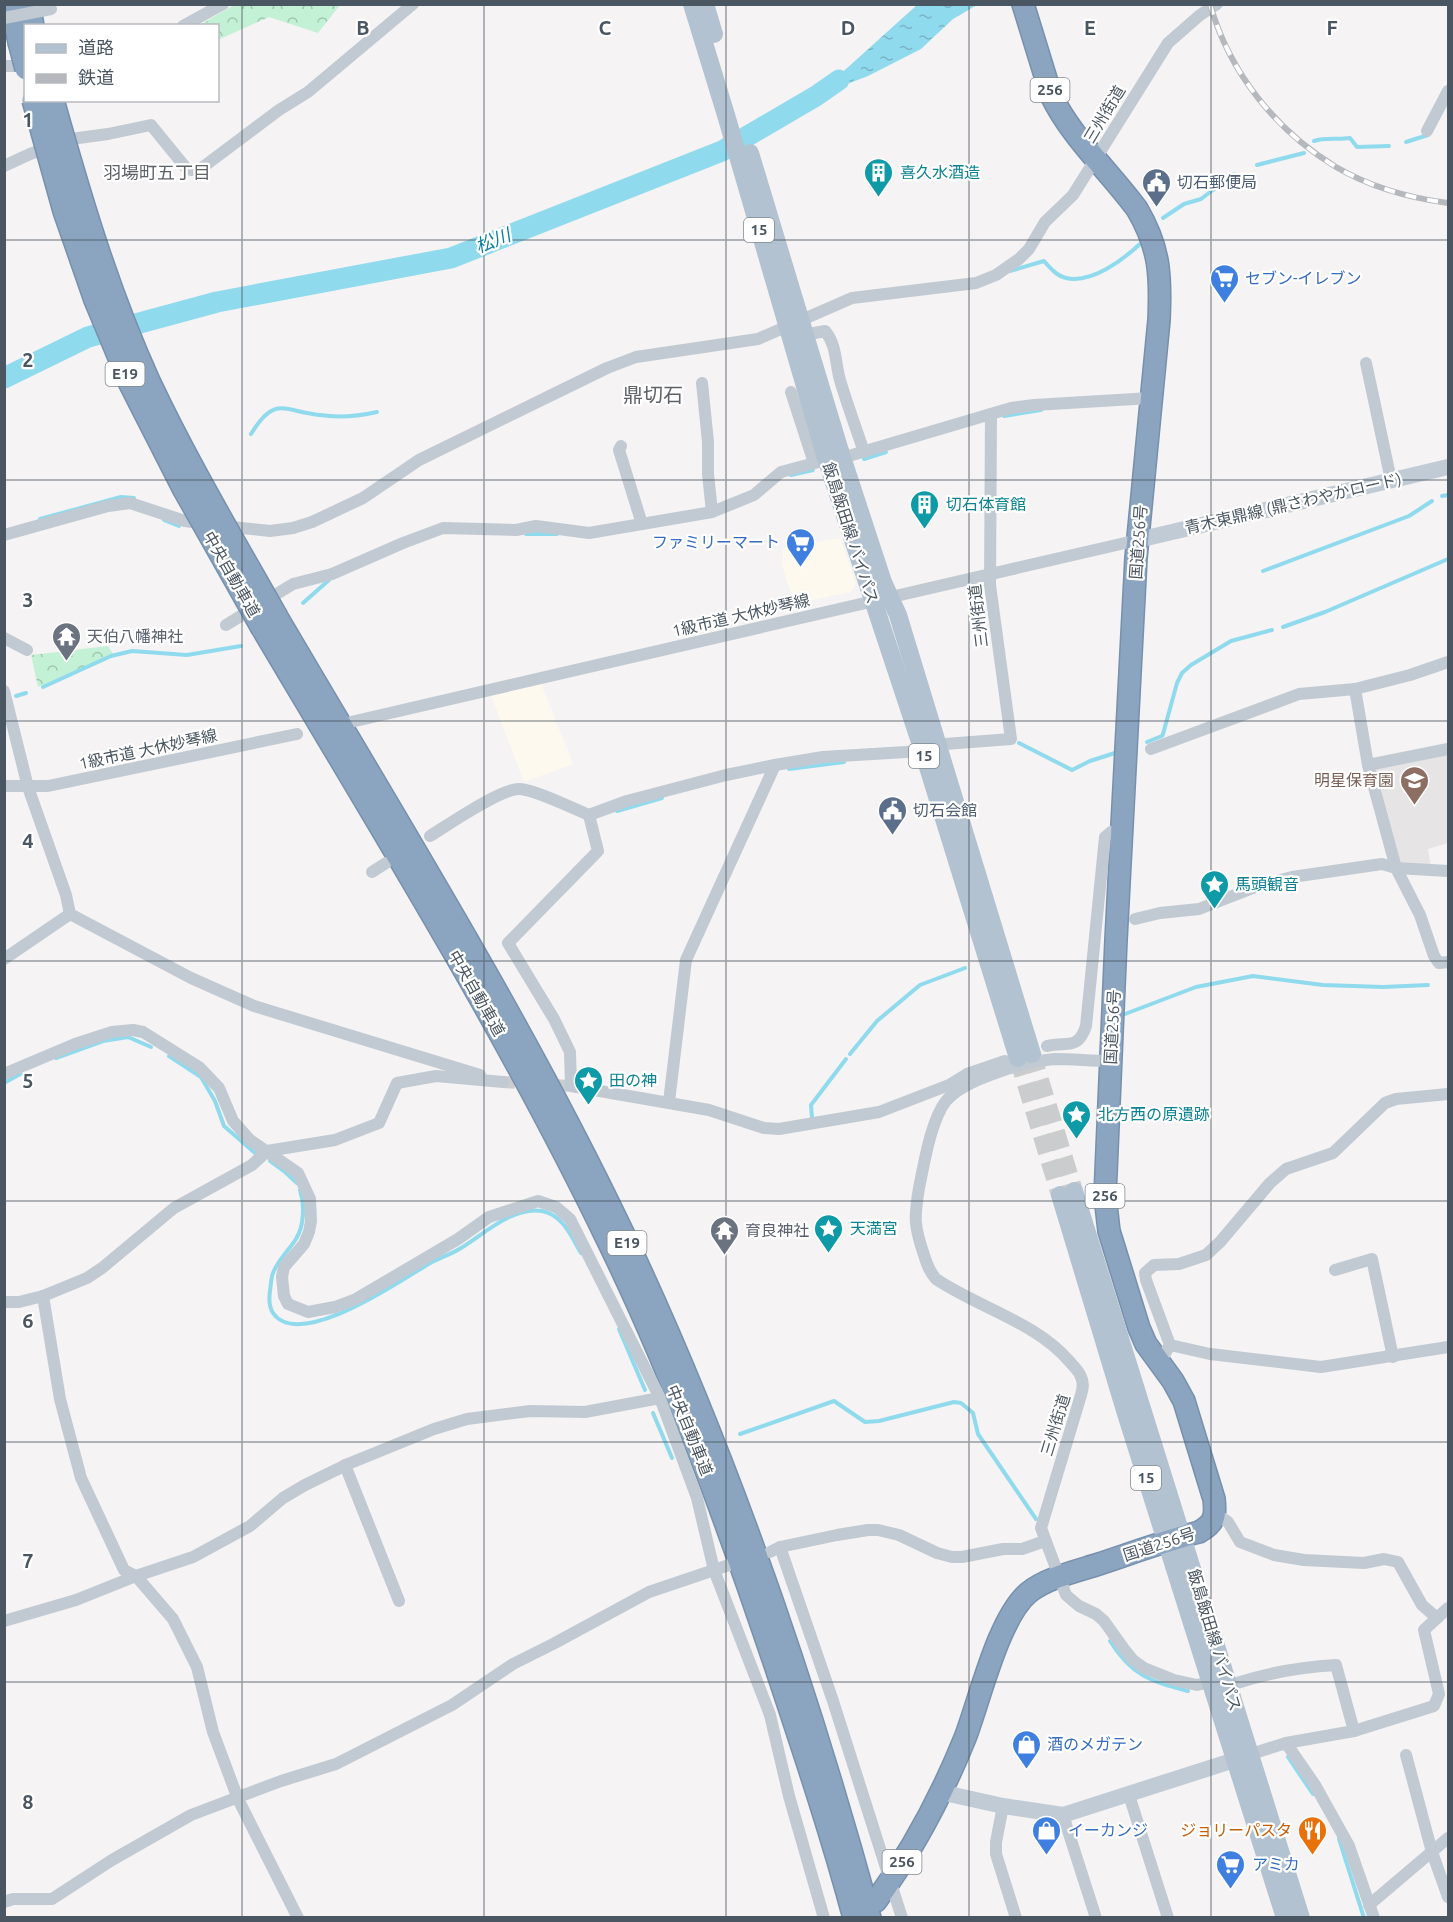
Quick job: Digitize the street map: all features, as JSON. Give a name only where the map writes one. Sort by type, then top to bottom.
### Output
[{"type":"highway","points":[[11,4],[24,60]]},
{"type":"highway","points":[[29,4],[33,24]]},
{"type":"highway","name":"国道256号","points":[[873,1909],[940,1792],[964,1738],[1009,1617],[1018,1603],[1029,1592],[1058,1577],[1205,1528],[1216,1514],[1214,1498],[1184,1401],[1173,1381],[1164,1354],[1146,1344],[1139,1328],[1109,1231],[1105,1196],[1138,540],[1160,294],[1158,257],[1146,224],[1137,208],[1067,123],[1057,107],[1024,8]]},
{"type":"highway","name":"中央自動車道","points":[[34,102],[64,211],[95,300],[129,382],[183,488],[270,622],[494,986],[570,1126],[624,1235],[701,1414],[761,1568],[873,1909]]},
{"type":"highway","name":"中央自動車道","points":[[54,102],[85,211],[112,291],[149,380],[270,622],[555,1134],[608,1242],[657,1350],[705,1464],[745,1577],[805,1755],[854,1917]]},
{"type":"main road","name":"飯島飯田線 バイパス","points":[[692,4],[829,457],[882,599],[1025,1055]]},
{"type":"main road","name":"飯島飯田線 バイパス","points":[[705,4],[829,457]]},
{"type":"main road","name":"青木東鼎線 (鼎さわやかロード)","points":[[1138,540],[1449,467]]},
{"type":"main road","name":"飯島飯田線 バイパス","points":[[1067,1193],[1244,1757],[1301,1917]]},
{"type":"main road","name":"飯島飯田線 バイパス","points":[[1175,1539],[1210,1682],[1244,1757],[1285,1917]]},
{"type":"main road","points":[[940,1792],[1003,1806],[1063,1815],[1244,1757]]},
{"type":"street","points":[[187,24],[222,4]]},
{"type":"street","points":[[4,166],[71,139],[151,125],[186,168],[199,170],[279,110],[308,92],[412,4]]},
{"type":"street","name":"三州街道","points":[[774,333],[852,298],[976,283],[996,275],[1018,259],[1029,249],[1045,222],[1073,195],[1162,51],[1192,21],[1217,4]]},
{"type":"street","points":[[4,18],[54,7]]},
{"type":"street","points":[[4,66],[24,67]]},
{"type":"street","points":[[1427,131],[1449,91]]},
{"type":"street","points":[[4,535],[129,502],[185,521],[270,531],[294,528],[348,506],[419,460],[607,368],[636,357],[758,339],[774,333],[780,339],[825,331],[827,333],[833,343],[839,378],[864,452]]},
{"type":"street","points":[[1366,363],[1391,480]]},
{"type":"street","points":[[702,383],[712,512]]},
{"type":"street","points":[[791,392],[829,457]]},
{"type":"street","points":[[226,626],[293,584],[332,574],[443,528],[516,530],[536,526],[589,533],[712,512],[754,495],[781,472],[829,457],[864,452],[1011,408],[1151,398]]},
{"type":"street","name":"三州街道","points":[[930,749],[945,744],[1011,739],[990,585],[991,414]]},
{"type":"street","points":[[621,446],[619,450],[642,524]]},
{"type":"street","name":"1級市道 大休妙琴線","points":[[351,722],[1138,540]]},
{"type":"street","points":[[4,638],[27,650]]},
{"type":"street","points":[[1151,749],[1299,694],[1355,689],[1449,662]]},
{"type":"street","points":[[1355,689],[1368,765],[1396,868],[1420,915],[1434,956],[1439,963],[1449,962]]},
{"type":"street","points":[[4,691],[28,787],[66,895],[70,914]]},
{"type":"street","name":"1級市道 大休妙琴線","points":[[4,786],[48,786],[297,734]]},
{"type":"street","points":[[430,836],[498,795],[515,789],[530,792],[589,815],[627,801],[726,775],[775,765],[823,757],[930,749]]},
{"type":"street","points":[[1368,765],[1449,749]]},
{"type":"street","points":[[669,1102],[686,960],[775,765]]},
{"type":"street","points":[[589,815],[598,851],[508,943],[554,1019],[570,1052],[571,1086],[709,1110],[765,1128],[779,1129],[879,1112],[949,1085],[967,1074],[1054,1044],[1070,1045],[1078,1041],[1086,1026],[1105,837],[1111,832],[1122,830]]},
{"type":"street","points":[[372,872],[386,863]]},
{"type":"street","points":[[1135,919],[1160,913],[1199,909],[1258,886],[1292,877],[1382,864],[1396,868],[1449,871]]},
{"type":"street","points":[[4,959],[70,914]]},
{"type":"street","points":[[4,1302],[19,1302],[43,1296],[87,1278],[174,1208],[252,1165],[267,1151],[335,1140],[379,1123],[397,1083],[436,1076],[503,1082],[254,1006],[191,978],[70,914]]},
{"type":"street","points":[[4,1074],[75,1044],[112,1032],[133,1030],[143,1032],[200,1067],[219,1088],[233,1120],[250,1140],[298,1173],[310,1199],[309,1233],[304,1244],[284,1267],[282,1277],[284,1296],[288,1304],[308,1312],[335,1307],[356,1299],[458,1239],[489,1217],[538,1201],[556,1207],[570,1219],[660,1398],[697,1498],[714,1570],[770,1715],[789,1796],[824,1917]]},
{"type":"street","name":"三州街道","points":[[1045,1541],[1041,1528],[1081,1395],[1083,1384],[1081,1374],[1051,1343],[936,1279],[929,1272],[916,1230],[915,1209],[926,1154],[940,1112],[946,1101],[959,1089],[1032,1062],[1056,1059],[1110,1061]]},
{"type":"street","points":[[1449,1094],[1396,1099],[1385,1103],[1333,1153],[1286,1169],[1206,1255],[1179,1264],[1154,1265],[1145,1273],[1164,1354],[1210,1354],[1321,1367],[1449,1347]]},
{"type":"street","points":[[1335,1270],[1372,1259],[1393,1356]]},
{"type":"street","points":[[43,1296],[60,1399],[81,1478],[124,1570],[136,1576],[173,1619],[197,1667],[213,1732],[238,1798],[298,1917]]},
{"type":"street","points":[[4,1621],[76,1600],[136,1576],[193,1557],[250,1526],[283,1498],[305,1485],[434,1429],[467,1419],[530,1411],[585,1412],[660,1398]]},
{"type":"street","points":[[345,1466],[399,1601]]},
{"type":"street","points":[[1216,1514],[1228,1522],[1240,1542],[1274,1555],[1304,1560],[1364,1563],[1384,1559],[1398,1562],[1422,1605],[1437,1618]]},
{"type":"street","points":[[902,1917],[833,1701],[775,1550],[837,1534],[878,1530],[899,1535],[936,1553],[952,1557],[1002,1549],[1022,1549],[1045,1541],[1066,1595],[1104,1621],[1133,1660],[1158,1675],[1185,1683],[1197,1685],[1210,1682]]},
{"type":"street","points":[[4,1902],[13,1899],[52,1899],[112,1860],[191,1815],[281,1781],[336,1764],[452,1705],[513,1664],[649,1592],[729,1565]]},
{"type":"street","points":[[1244,1757],[1286,1743],[1354,1731],[1434,1706],[1439,1694],[1424,1630],[1449,1608]]},
{"type":"street","points":[[1237,1683],[1299,1667],[1336,1665],[1354,1731]]},
{"type":"street","points":[[1286,1743],[1315,1785],[1349,1846],[1372,1911],[1449,1838]]},
{"type":"street","points":[[1406,1755],[1432,1852],[1449,1897]]},
{"type":"street","points":[[1129,1795],[1168,1917]]},
{"type":"street","points":[[1003,1806],[996,1854],[1016,1917]]},
{"type":"street","points":[[1063,1815],[1096,1917]]},
{"type":"shaded area","points":[[840,538],[856,584],[851,592],[794,604],[781,562],[783,548]]},
{"type":"shaded area","points":[[541,684],[573,764],[524,782],[491,695]]},
{"type":"shaded area","name":"明星保育園","points":[[1448,754],[1448,843],[1428,849],[1431,867],[1398,864],[1372,769]]},
{"type":"green space","points":[[234,5],[340,5],[318,33],[269,17],[219,40],[219,24],[201,24]]},
{"type":"green space","points":[[108,646],[113,654],[38,687],[31,655]]},
{"type":"water","points":[[917,5],[977,5],[953,19],[921,49],[868,76],[816,96]]},
{"type":"waterway","name":"松川","points":[[4,378],[88,337],[217,302],[451,258],[722,151],[839,80]]},
{"type":"waterway","points":[[1406,142],[1428,135]]},
{"type":"waterway","points":[[1314,141],[1350,138],[1357,147],[1389,146]]},
{"type":"waterway","points":[[1257,165],[1304,153]]},
{"type":"waterway","points":[[1163,218],[1184,204],[1201,199],[1234,174]]},
{"type":"waterway","points":[[1010,271],[1044,261],[1063,277],[1076,279],[1086,277],[1117,263],[1141,243]]},
{"type":"waterway","points":[[251,434],[267,414],[281,408],[334,416],[377,412]]},
{"type":"waterway","points":[[1004,416],[1041,410]]},
{"type":"waterway","points":[[864,459],[886,452]]},
{"type":"waterway","points":[[791,475],[813,470]]},
{"type":"waterway","points":[[1442,496],[1448,495]]},
{"type":"waterway","points":[[40,519],[121,497],[134,498]]},
{"type":"waterway","points":[[1263,571],[1409,516],[1432,501]]},
{"type":"waterway","points":[[164,520],[179,526]]},
{"type":"waterway","points":[[526,534],[557,534]]},
{"type":"waterway","points":[[1283,627],[1325,612],[1448,559]]},
{"type":"waterway","points":[[303,603],[329,580]]},
{"type":"waterway","points":[[1147,742],[1162,736],[1182,673],[1231,641],[1272,630]]},
{"type":"waterway","points":[[43,687],[111,656],[132,651],[187,655],[241,646]]},
{"type":"waterway","points":[[16,696],[26,693]]},
{"type":"waterway","points":[[1019,743],[1072,770],[1115,753]]},
{"type":"waterway","points":[[789,769],[844,762]]},
{"type":"waterway","points":[[617,811],[662,798]]},
{"type":"waterway","points":[[850,1054],[877,1021],[920,985],[965,968]]},
{"type":"waterway","points":[[1125,1014],[1196,987],[1253,976],[1323,985],[1383,987],[1428,985]]},
{"type":"waterway","points":[[56,1058],[103,1041],[128,1037],[151,1047]]},
{"type":"waterway","points":[[169,1056],[201,1077],[215,1101],[224,1126],[255,1153]]},
{"type":"waterway","points":[[812,1118],[811,1105],[846,1059]]},
{"type":"waterway","points":[[4,1083],[22,1073]]},
{"type":"waterway","points":[[270,1161],[297,1183]]},
{"type":"waterway","points":[[300,1190],[303,1209],[301,1228],[296,1239],[275,1268],[270,1294],[273,1313],[286,1323],[305,1324],[352,1308],[432,1262],[458,1250],[499,1222],[520,1213],[542,1211],[556,1217],[566,1227],[581,1253]]},
{"type":"waterway","points":[[619,1329],[645,1390]]},
{"type":"waterway","points":[[740,1434],[834,1401],[865,1422],[879,1421],[954,1402],[961,1403],[973,1413],[978,1434],[1036,1519]]},
{"type":"waterway","points":[[653,1413],[672,1458]]},
{"type":"waterway","points":[[1110,1641],[1134,1670],[1152,1680],[1188,1691]]},
{"type":"waterway","points":[[1288,1757],[1313,1794]]},
{"type":"waterway","points":[[1339,1839],[1364,1918]]},
{"type":"tunnel","points":[[1032,1054],[1074,1191]]},
{"type":"tunnel","points":[[1018,1058],[1060,1195]]},
{"type":"tunnel","points":[[503,1082],[571,1086]]},
{"type":"railway","points":[[1210,4],[1218,29],[1242,76],[1275,118],[1294,136],[1336,167],[1362,180],[1405,195],[1448,203]]},
{"type":"place","name":"喜久水酒造","points":[[879,198]]},
{"type":"place","name":"切石郵便局","points":[[1156,208]]},
{"type":"place","name":"セブン-イレブン","points":[[1224,304]]},
{"type":"place","name":"切石体育館","points":[[925,530]]},
{"type":"place","name":"ファミリーマート","points":[[801,568]]},
{"type":"place","name":"天伯八幡神社","points":[[66,662]]},
{"type":"place","name":"明星保育園","points":[[1415,806]]},
{"type":"place","name":"切石会館","points":[[892,836]]},
{"type":"place","name":"馬頭観音","points":[[1214,910]]},
{"type":"place","name":"田の神","points":[[588,1106]]},
{"type":"place","name":"北方西の原遺跡","points":[[1077,1140]]},
{"type":"place","name":"天満宮","points":[[829,1254]]},
{"type":"place","name":"育良神社","points":[[724,1256]]},
{"type":"place","name":"酒のメガテン","points":[[1026,1770]]},
{"type":"place","name":"イーカンジ","points":[[1047,1856]]},
{"type":"place","name":"ジョリーパスタ","points":[[1313,1856]]},
{"type":"place","name":"アミカ","points":[[1231,1890]]},
{"type":"district","name":"羽場町五丁目","points":[[157,173]]},
{"type":"district","name":"鼎切石","points":[[653,395]]}]
